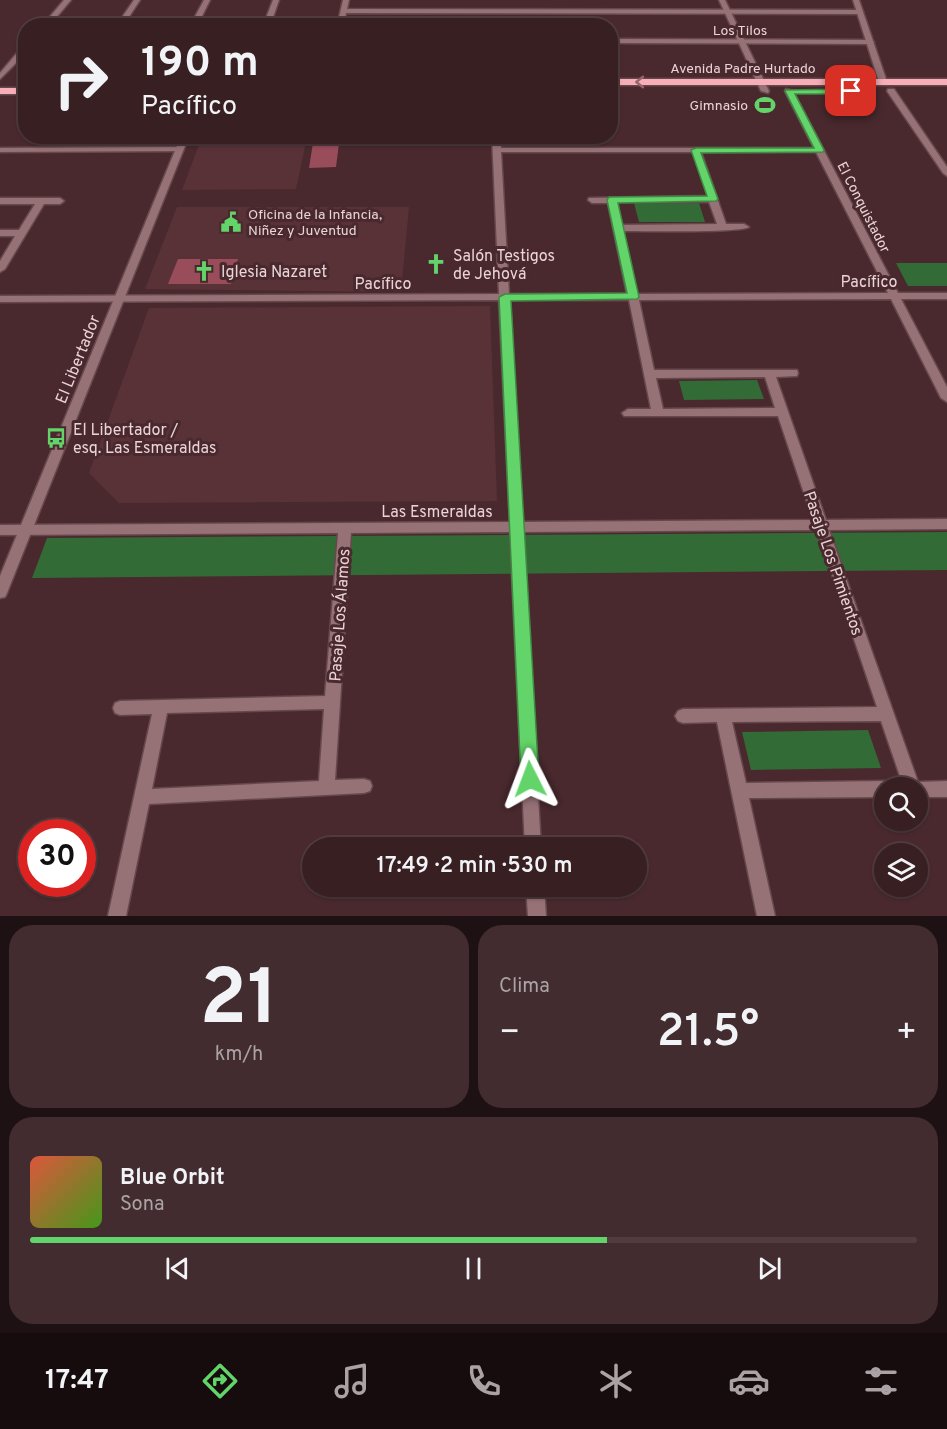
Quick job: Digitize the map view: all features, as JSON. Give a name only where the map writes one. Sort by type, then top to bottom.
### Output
[{"type":"main road","points":[[0,82],[18,82]]},
{"type":"main road","name":"Avenida Padre Hurtado","points":[[618,82],[763,87],[789,91],[947,91]]},
{"type":"main road","name":"Avenida Padre Hurtado","points":[[618,92],[883,82],[947,82]]},
{"type":"main road","points":[[0,91],[18,91]]},
{"type":"street","points":[[52,18],[68,0]]},
{"type":"street","points":[[124,18],[137,0]]},
{"type":"street","points":[[197,18],[207,0]]},
{"type":"street","points":[[269,18],[276,0]]},
{"type":"street","points":[[342,18],[346,0]]},
{"type":"street","points":[[722,0],[763,87]]},
{"type":"street","points":[[856,0],[883,82]]},
{"type":"street","points":[[344,11],[860,12]]},
{"type":"street","name":"Los Tilos","points":[[618,41],[870,42]]},
{"type":"street","points":[[0,77],[18,57]]},
{"type":"street","name":"El Conquistador","points":[[789,91],[947,398]]},
{"type":"street","points":[[891,91],[947,173]]},
{"type":"street","name":"El Libertador","points":[[0,593],[182,144]]},
{"type":"street","points":[[497,144],[532,837]]},
{"type":"street","points":[[0,150],[180,149]]},
{"type":"street","points":[[497,150],[820,150]]},
{"type":"street","points":[[696,150],[723,228]]},
{"type":"street","points":[[592,200],[713,199]]},
{"type":"street","points":[[612,200],[658,413]]},
{"type":"street","points":[[0,201],[60,201]]},
{"type":"street","points":[[0,269],[41,201]]},
{"type":"street","points":[[619,228],[744,227]]},
{"type":"street","points":[[0,233],[22,233]]},
{"type":"street","name":"Pacífico","points":[[0,299],[947,296]]},
{"type":"street","points":[[650,374],[793,372]]},
{"type":"street","name":"Pasaje Los Pimientos","points":[[769,373],[908,777]]},
{"type":"street","points":[[628,413],[783,412]]},
{"type":"street","name":"Las Esmeraldas","points":[[0,530],[947,524]]},
{"type":"street","name":"Pasaje Los Álamos","points":[[326,788],[345,528]]},
{"type":"street","name":"Pasaje Los Álamos","points":[[120,708],[332,702]]},
{"type":"street","points":[[117,916],[161,707]]},
{"type":"street","points":[[683,716],[886,714]]},
{"type":"street","points":[[723,715],[766,916]]},
{"type":"street","points":[[141,796],[364,786]]},
{"type":"street","points":[[740,791],[874,789]]},
{"type":"street","points":[[928,789],[947,789]]},
{"type":"street","points":[[536,897],[537,916]]},
{"type":"shaded area","points":[[199,144],[306,144],[296,189],[182,190]]},
{"type":"shaded area","points":[[177,207],[409,207],[401,292],[145,289]]},
{"type":"shaded area","points":[[490,306],[497,501],[119,503],[89,473],[149,308]]},
{"type":"green space","points":[[634,203],[699,203],[705,222],[639,222]]},
{"type":"green space","points":[[896,263],[947,263],[947,286],[908,286]]},
{"type":"green space","points":[[757,380],[764,399],[684,400],[679,381]]},
{"type":"green space","points":[[947,532],[947,570],[32,578],[47,538]]},
{"type":"green space","points":[[868,730],[881,768],[751,770],[742,732]]},
{"type":"building","points":[[313,144],[339,144],[336,167],[309,168]]},
{"type":"building","name":"Iglesia Nazaret","points":[[178,259],[238,259],[231,284],[168,284]]},
{"type":"place","name":"Gimnasio","points":[[765,105]]},
{"type":"place","name":"Oficina de la Infancia, Niñez y Juventud","points":[[231,222]]},
{"type":"place","name":"Salón Testigos de Jehová","points":[[436,264]]},
{"type":"place","name":"Iglesia Nazaret","points":[[204,271]]},
{"type":"place","name":"El Libertador / esq. Las Esmeraldas","points":[[56,438]]},
{"type":"route","points":[[530,779],[505,297],[633,297],[612,200],[713,199],[696,150],[820,150],[789,91],[851,91]]}]
